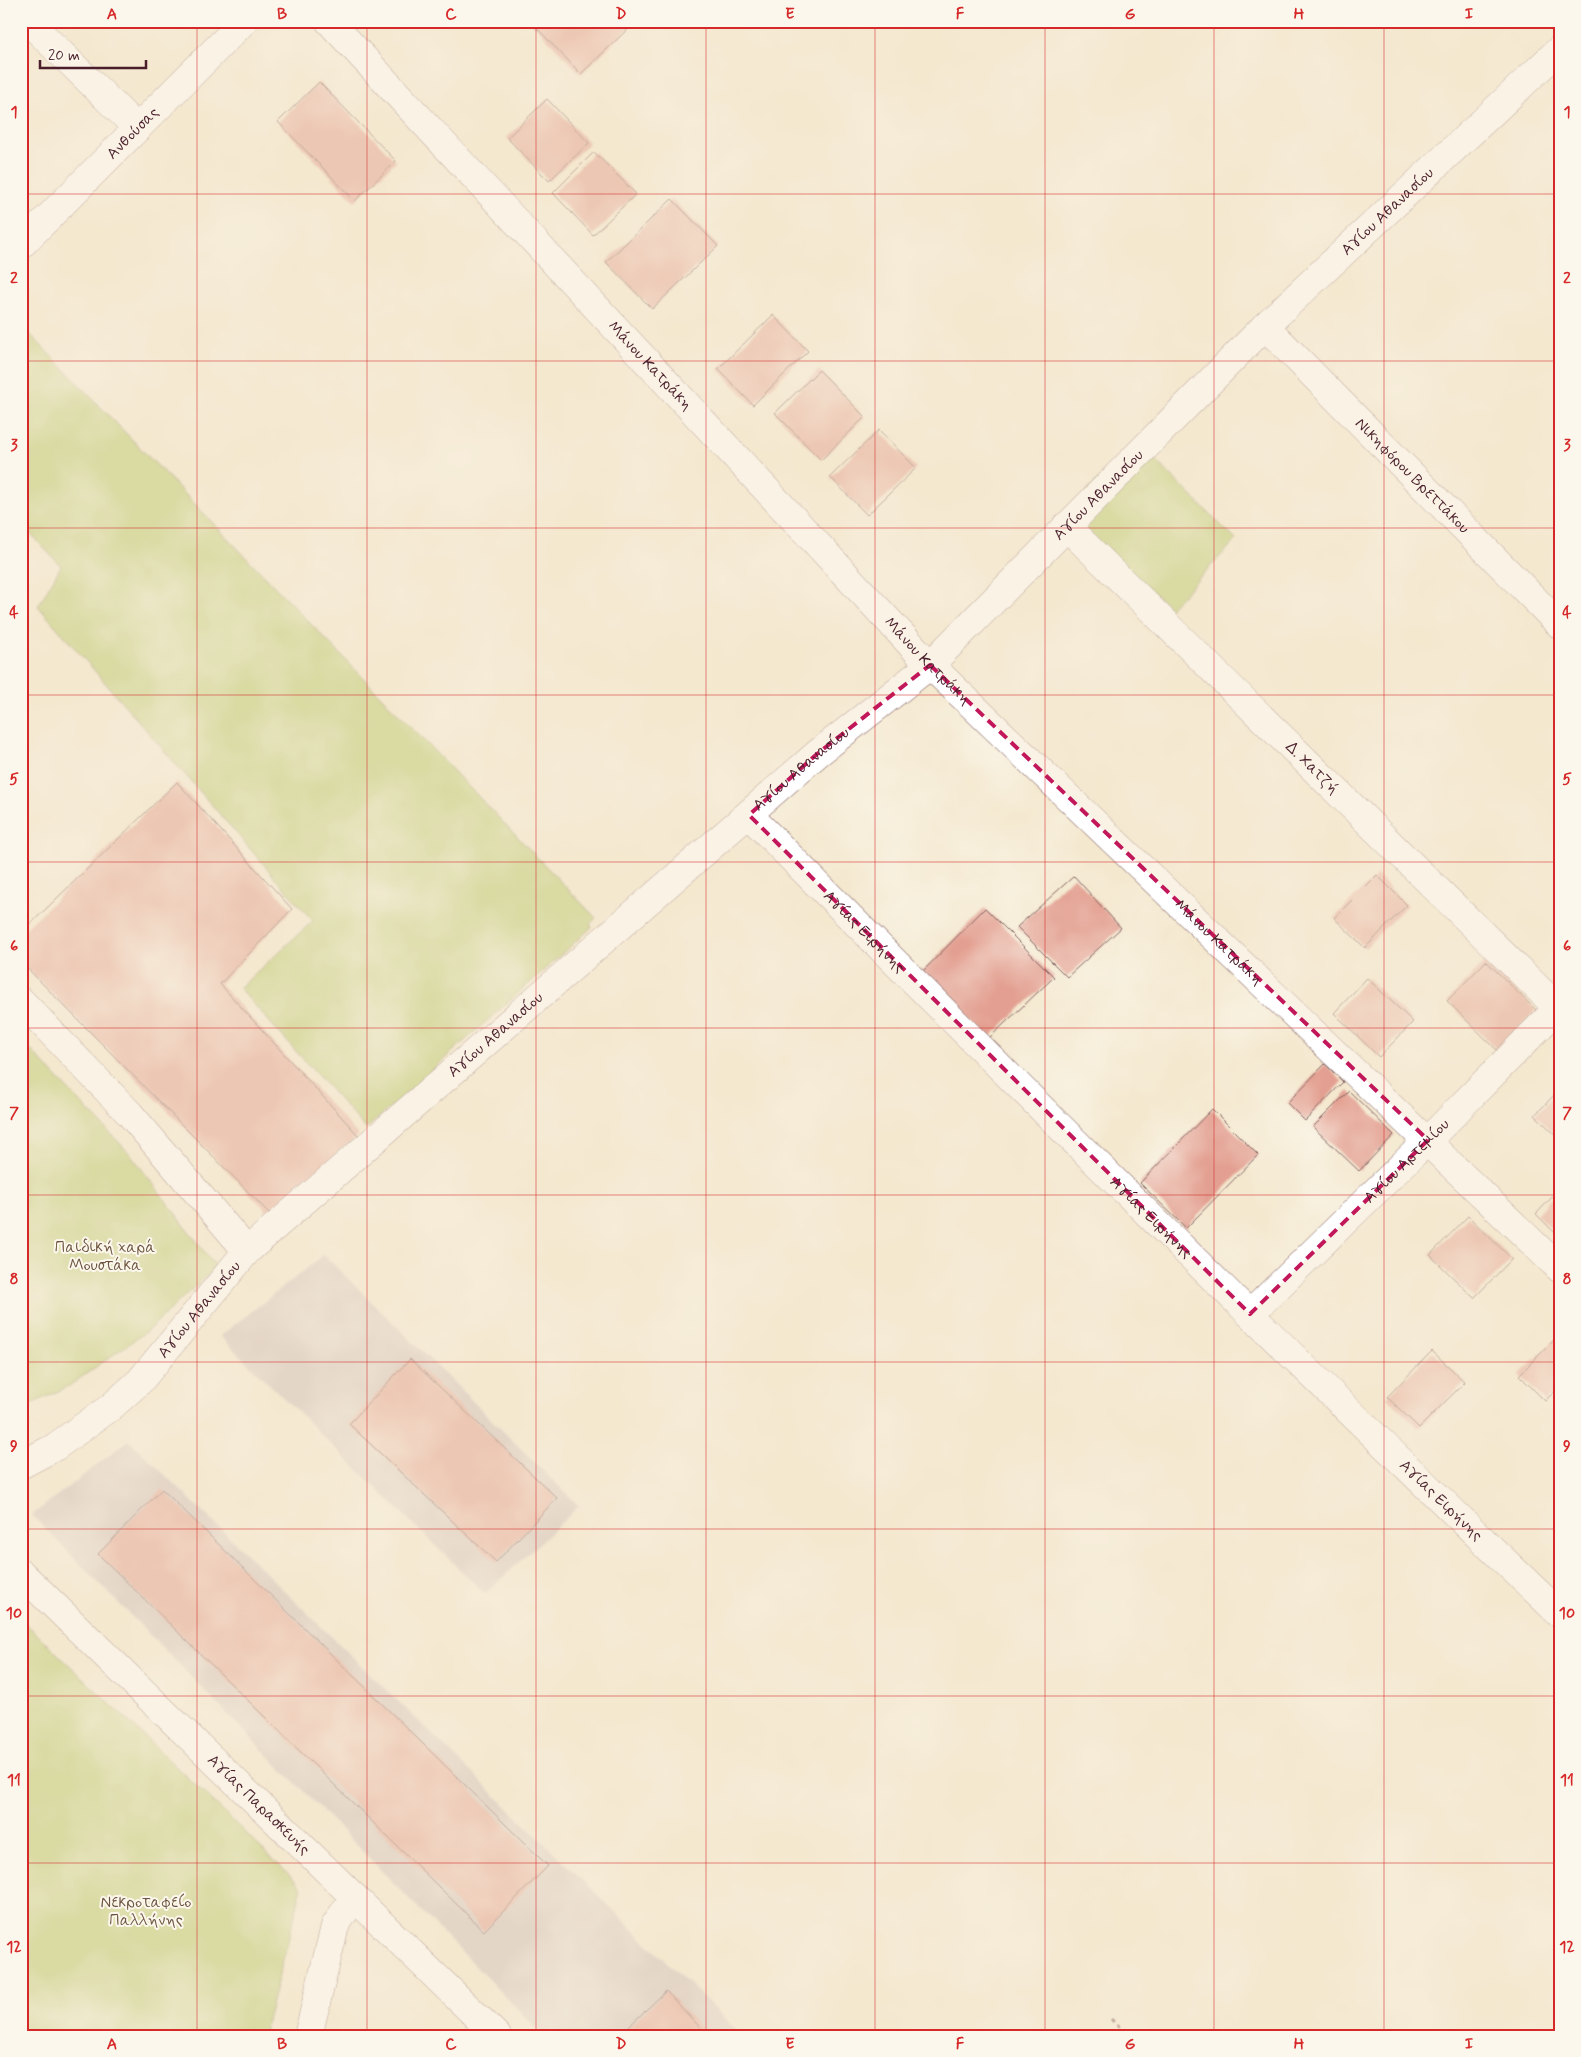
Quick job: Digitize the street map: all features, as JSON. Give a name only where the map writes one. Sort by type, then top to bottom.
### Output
[{"type":"street","points":[[28,21],[137,128]]},
{"type":"street","name":"Ανθούσας","points":[[21,245],[244,21]]},
{"type":"street","name":"Μάνου Κατράκη","points":[[329,21],[930,665],[1428,1140],[1560,1269]]},
{"type":"street","name":"Αγίου Αθανασίου","points":[[21,1464],[43,1454],[85,1426],[140,1381],[247,1252],[817,754],[930,665],[1265,326],[1560,49]]},
{"type":"street","name":"Νικηφόρου Βρεττάκου","points":[[1265,326],[1560,625]]},
{"type":"street","name":"Δ. Χατζή","points":[[1066,526],[1559,1008]]},
{"type":"street","name":"Αγίας Ειρήνης","points":[[749,815],[916,984],[1250,1314],[1560,1614]]},
{"type":"street","points":[[21,1001],[130,1114],[247,1252]]},
{"type":"street","name":"Αγίου Αρτεμίου","points":[[1250,1314],[1428,1140],[1559,1008]]},
{"type":"street","name":"Αγίας Παρασκευής","points":[[21,1573],[497,2036]]},
{"type":"street","points":[[308,2036],[336,1926],[354,1897]]},
{"type":"path","points":[[1111,2019],[1128,2036]]},
{"type":"highlighted area","points":[[930,665],[1428,1140],[1250,1314],[749,815],[817,754]]},
{"type":"shaded area","points":[[324,1255],[579,1506],[485,1594],[220,1336]]},
{"type":"shaded area","points":[[129,1440],[743,2036],[544,2036],[32,1515]]},
{"type":"green space","points":[[21,325],[596,918],[590,924],[592,927],[366,1129],[239,988],[313,921],[38,606],[61,566],[21,524]]},
{"type":"green space","points":[[1137,442],[1236,540],[1170,608],[1066,512]]},
{"type":"green space","name":"Παιδική χαρά Μουστάκα","points":[[21,1040],[132,1156],[216,1267],[147,1331],[69,1386],[21,1409]]},
{"type":"green space","name":"Νεκροταφείο Παλλήνης","points":[[21,1619],[302,1887],[263,2036],[21,2036]]},
{"type":"building","points":[[530,21],[627,21],[631,26],[581,74]]},
{"type":"building","points":[[319,82],[396,161],[355,201],[278,122]]},
{"type":"building","points":[[547,99],[589,143],[549,181],[507,138]]},
{"type":"building","points":[[594,152],[636,194],[593,235],[553,193]]},
{"type":"building","points":[[672,199],[718,246],[652,309],[606,262]]},
{"type":"building","points":[[773,315],[808,351],[753,405],[718,369]]},
{"type":"building","points":[[819,370],[865,417],[821,460],[775,413]]},
{"type":"building","points":[[879,430],[916,468],[867,515],[830,477]]},
{"type":"building","points":[[177,782],[292,909],[220,984],[358,1135],[272,1216],[21,962],[21,933]]},
{"type":"building","points":[[1377,875],[1407,905],[1365,948],[1334,918]]},
{"type":"building","points":[[1074,876],[1121,928],[1067,977],[1017,927]]},
{"type":"building","points":[[985,908],[1054,977],[989,1038],[921,973]]},
{"type":"building","points":[[1486,961],[1536,1010],[1497,1050],[1447,1001]]},
{"type":"building","points":[[1367,978],[1413,1022],[1379,1057],[1334,1013]]},
{"type":"building","points":[[1325,1064],[1343,1082],[1305,1121],[1287,1103]]},
{"type":"building","points":[[1560,1089],[1560,1139],[1535,1115]]},
{"type":"building","points":[[1349,1091],[1394,1135],[1359,1171],[1313,1127]]},
{"type":"building","points":[[1212,1109],[1258,1155],[1186,1228],[1140,1183]]},
{"type":"building","points":[[1560,1189],[1560,1238],[1536,1214]]},
{"type":"building","points":[[1468,1216],[1512,1259],[1474,1298],[1430,1255]]},
{"type":"building","points":[[1560,1334],[1560,1386],[1545,1401],[1519,1375]]},
{"type":"building","points":[[1432,1351],[1465,1382],[1419,1428],[1387,1397]]},
{"type":"building","points":[[410,1359],[557,1498],[496,1562],[349,1424]]},
{"type":"building","points":[[162,1489],[548,1866],[484,1931],[98,1554]]},
{"type":"building","points":[[666,1991],[708,2036],[633,2036],[626,2029]]}]
